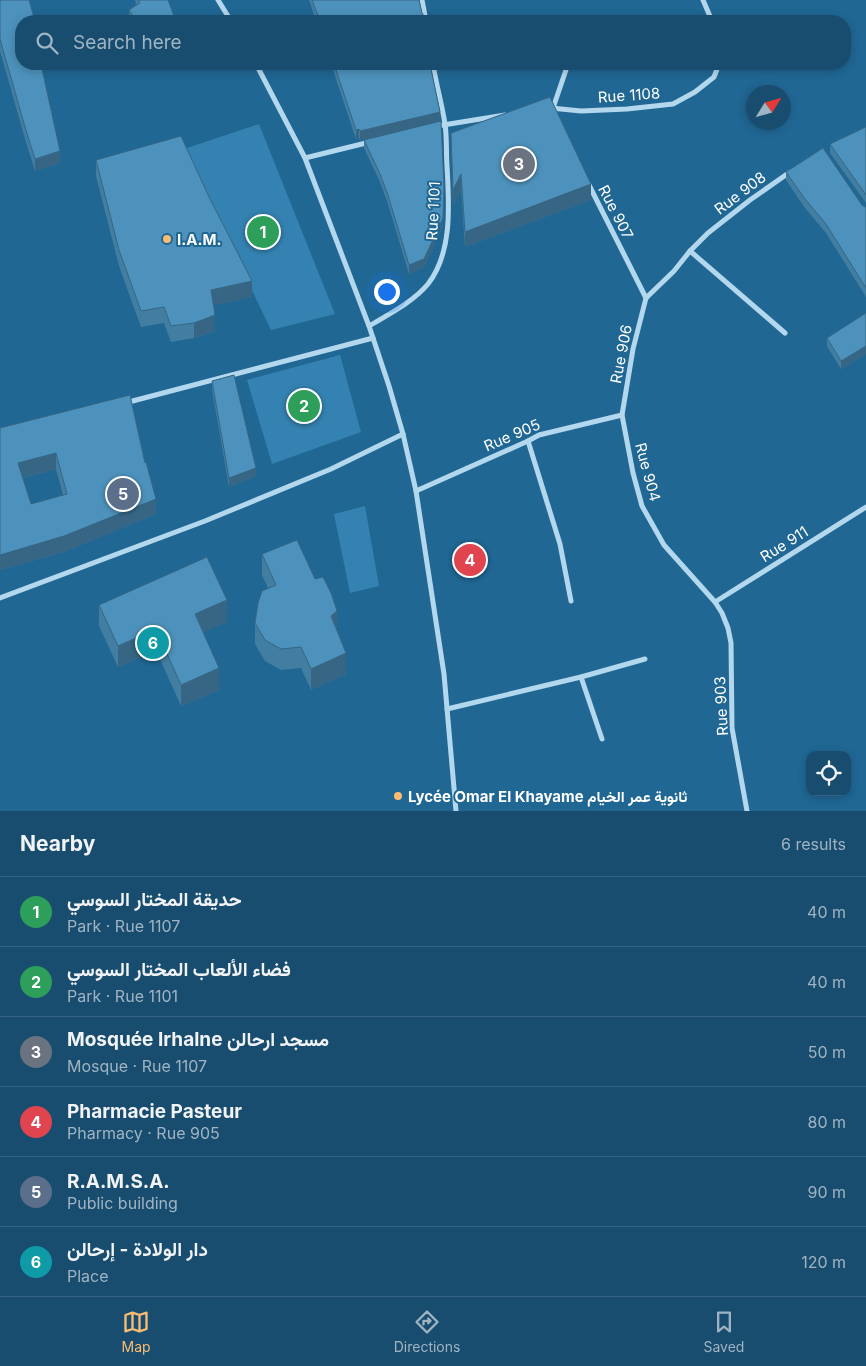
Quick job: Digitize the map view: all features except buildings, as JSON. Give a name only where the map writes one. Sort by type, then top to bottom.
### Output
[{"type":"street","points":[[218,0],[227,15]]},
{"type":"street","points":[[422,0],[425,15]]},
{"type":"street","points":[[703,0],[709,15]]},
{"type":"street","points":[[259,70],[305,158],[369,326],[403,434],[416,492],[444,674],[456,811]]},
{"type":"street","name":"Rue 1101","points":[[369,326],[417,295],[428,283],[441,260],[447,233],[449,208],[445,124],[434,70]]},
{"type":"street","points":[[556,115],[553,108],[566,70]]},
{"type":"street","name":"Rue 1108","points":[[543,109],[553,108],[581,111],[628,109],[673,104],[695,92],[714,77],[717,70]]},
{"type":"street","points":[[436,126],[514,114]]},
{"type":"street","points":[[305,158],[380,140]]},
{"type":"street","name":"Rue 908","points":[[646,298],[674,271],[708,232],[796,168]]},
{"type":"street","name":"Rue 907","points":[[586,179],[646,298]]},
{"type":"street","points":[[690,251],[785,333]]},
{"type":"street","name":"Rue 906","points":[[622,415],[633,349],[646,298]]},
{"type":"street","points":[[121,404],[373,338]]},
{"type":"street","name":"Rue 905","points":[[416,492],[539,435],[622,415]]},
{"type":"street","name":"Rue 904","points":[[622,415],[633,473],[642,506],[664,545],[715,602]]},
{"type":"street","points":[[0,598],[205,522],[331,469],[403,434]]},
{"type":"street","points":[[528,441],[560,544],[571,601]]},
{"type":"street","name":"Rue 911","points":[[715,602],[866,507]]},
{"type":"street","name":"Rue 903","points":[[715,602],[728,628],[731,644],[732,728],[746,811]]},
{"type":"street","points":[[447,709],[581,677],[645,659]]},
{"type":"street","points":[[581,677],[602,739]]},
{"type":"shaded area","points":[[259,124],[335,314],[271,330],[184,149]]},
{"type":"shaded area","points":[[340,355],[361,432],[272,464],[247,380]]},
{"type":"shaded area","points":[[365,506],[379,586],[350,593],[334,514]]},
{"type":"place","name":"Mosquée Irhalne مسجد ارحالن","points":[[519,164]]},
{"type":"place","name":"حديقة المختار السوسي","points":[[263,232]]},
{"type":"place","name":"I.A.M.","points":[[167,239]]},
{"type":"place","name":"فضاء الألعاب المختار السوسي","points":[[304,406]]},
{"type":"place","name":"R.A.M.S.A.","points":[[123,494]]},
{"type":"place","name":"Pharmacie Pasteur","points":[[470,560]]},
{"type":"place","name":"دار الولادة - إرحالن","points":[[153,643]]},
{"type":"place","name":"Lycée Omar El Khayame ثانوية عمر الخيام","points":[[398,796]]}]
